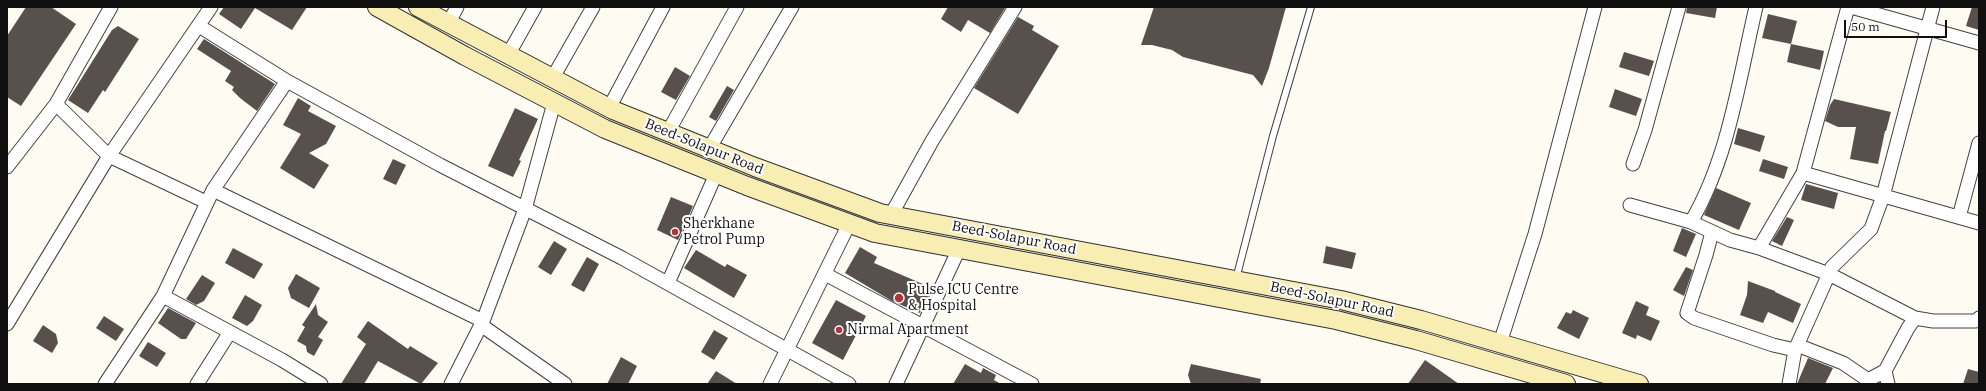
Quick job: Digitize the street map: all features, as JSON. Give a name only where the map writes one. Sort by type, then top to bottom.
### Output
[{"type":"main road","name":"Beed-Solapur Road","points":[[377,7],[465,56],[605,129],[716,174],[875,233],[1336,320],[1416,340],[1534,380],[1566,384]]},
{"type":"main road","name":"Beed-Solapur Road","points":[[418,7],[508,56],[609,108],[709,149],[880,213],[1341,300],[1421,320],[1639,384]]},
{"type":"street","points":[[7,167],[56,104],[111,7]]},
{"type":"street","points":[[7,324],[109,156],[199,26],[210,7]]},
{"type":"street","points":[[448,24],[457,7]]},
{"type":"street","points":[[508,56],[535,7]]},
{"type":"street","points":[[552,78],[593,7]]},
{"type":"street","points":[[609,108],[663,7]]},
{"type":"street","points":[[668,132],[737,7]]},
{"type":"street","points":[[709,149],[792,7]]},
{"type":"street","points":[[891,215],[932,141],[1015,7]]},
{"type":"street","points":[[1500,343],[1535,234],[1595,7]]},
{"type":"street","points":[[1633,164],[1645,130],[1679,7]]},
{"type":"street","points":[[1691,222],[1704,201],[1723,151],[1756,7]]},
{"type":"street","points":[[1759,248],[1803,173],[1848,7]]},
{"type":"street","points":[[1851,7],[1979,43]]},
{"type":"street","points":[[1789,384],[1796,348],[1832,266],[1871,229],[1883,196],[1933,7]]},
{"type":"street","points":[[199,26],[287,81],[440,165],[622,258],[849,384]]},
{"type":"street","points":[[105,384],[163,296],[212,190],[287,81]]},
{"type":"street","points":[[451,384],[482,323],[524,209],[554,103]]},
{"type":"street","points":[[56,104],[109,156],[206,202]]},
{"type":"street","points":[[1959,217],[1979,143]]},
{"type":"street","points":[[1803,173],[1979,223]]},
{"type":"street","points":[[668,283],[716,174]]},
{"type":"street","points":[[212,190],[482,323],[565,384]]},
{"type":"street","points":[[1630,205],[1691,222],[1712,232],[1829,274],[1915,318],[1933,321],[1976,321],[1979,318]]},
{"type":"street","points":[[770,384],[849,224]]},
{"type":"street","points":[[1712,232],[1688,313],[1694,318],[1773,345],[1796,348],[1843,363],[1868,380],[1885,371],[1915,318]]},
{"type":"street","points":[[896,384],[959,249]]},
{"type":"street","points":[[825,274],[1032,384]]},
{"type":"street","points":[[163,296],[321,384]]},
{"type":"street","points":[[198,384],[230,332]]},
{"type":"street","points":[[1885,371],[1888,384]]},
{"type":"lane","points":[[1236,280],[1273,136],[1311,7]]},
{"type":"building","points":[[26,7],[51,7],[76,24],[21,106],[7,97],[7,36]]},
{"type":"building","points":[[224,7],[307,7],[292,30],[255,8],[241,29],[219,14]]},
{"type":"building","points":[[948,7],[1005,8],[990,33],[968,20],[961,32],[941,19]]},
{"type":"building","points":[[1154,7],[1286,7],[1269,68],[1262,86],[1253,75],[1183,57],[1172,50],[1152,45],[1141,45]]},
{"type":"building","points":[[1687,7],[1717,7],[1715,18],[1686,13]]},
{"type":"building","points":[[1972,7],[1979,7],[1979,30],[1966,26]]},
{"type":"building","points":[[1768,14],[1797,21],[1791,44],[1762,38]]},
{"type":"building","points":[[1018,17],[1034,26],[1032,30],[1059,46],[1018,114],[974,88]]},
{"type":"building","points":[[118,26],[139,39],[105,92],[103,90],[88,113],[68,100],[112,30]]},
{"type":"building","points":[[204,39],[275,84],[257,111],[240,98],[232,90],[234,87],[225,81],[231,71],[197,49]]},
{"type":"building","points":[[1791,44],[1824,51],[1820,70],[1787,62]]},
{"type":"building","points":[[1624,52],[1654,61],[1649,76],[1619,67]]},
{"type":"building","points":[[675,67],[690,76],[676,100],[661,92]]},
{"type":"building","points":[[727,86],[734,90],[716,121],[709,117]]},
{"type":"building","points":[[1615,89],[1642,99],[1636,116],[1609,107]]},
{"type":"building","points":[[298,98],[311,106],[308,111],[336,126],[326,144],[309,153],[329,165],[314,189],[280,168],[301,134],[283,125]]},
{"type":"building","points":[[1834,99],[1891,112],[1885,131],[1878,164],[1850,159],[1856,127],[1838,127],[1825,121],[1830,105]]},
{"type":"building","points":[[515,108],[538,119],[519,160],[521,161],[513,177],[488,166]]},
{"type":"building","points":[[1738,128],[1765,136],[1760,152],[1734,144]]},
{"type":"building","points":[[393,159],[406,165],[396,185],[383,179]]},
{"type":"building","points":[[1763,159],[1788,167],[1784,179],[1759,171]]},
{"type":"building","points":[[1806,184],[1838,193],[1834,209],[1801,200]]},
{"type":"building","points":[[1716,188],[1751,203],[1739,230],[1704,215]]},
{"type":"building","points":[[671,197],[693,206],[678,240],[657,230]]},
{"type":"building","points":[[1787,217],[1794,220],[1782,246],[1772,241]]},
{"type":"building","points":[[1682,228],[1696,234],[1686,257],[1673,251]]},
{"type":"building","points":[[554,241],[567,249],[551,275],[538,267]]},
{"type":"building","points":[[1326,246],[1356,253],[1352,269],[1323,263]]},
{"type":"building","points":[[860,247],[877,257],[874,263],[932,288],[920,313],[892,301],[845,273]]},
{"type":"building","points":[[233,248],[263,264],[254,279],[225,263]]},
{"type":"building","points":[[696,250],[725,267],[727,264],[747,275],[734,298],[684,268]]},
{"type":"building","points":[[587,257],[599,264],[584,292],[571,285]]},
{"type":"building","points":[[1686,267],[1693,270],[1684,296],[1673,290]]},
{"type":"building","points":[[296,274],[320,288],[309,308],[291,298],[288,288]]},
{"type":"building","points":[[202,275],[215,283],[204,301],[196,305],[186,299]]},
{"type":"building","points":[[1748,281],[1775,291],[1801,304],[1793,323],[1768,312],[1763,323],[1740,315],[1747,295]]},
{"type":"building","points":[[245,295],[262,305],[253,321],[247,326],[232,318]]},
{"type":"building","name":"Nirmal Apartment","points":[[836,300],[866,316],[843,360],[812,343]]},
{"type":"building","points":[[1636,301],[1649,307],[1646,315],[1660,321],[1651,341],[1637,335],[1636,339],[1622,333]]},
{"type":"building","points":[[316,304],[318,315],[328,322],[318,337],[323,340],[314,356],[307,352],[306,346],[297,341],[305,327],[302,325]]},
{"type":"building","points":[[168,308],[196,323],[186,339],[181,339],[158,323]]},
{"type":"building","points":[[1573,310],[1589,318],[1579,339],[1557,328],[1566,312],[1571,314]]},
{"type":"building","points":[[104,316],[124,329],[116,341],[96,328]]},
{"type":"building","points":[[368,321],[408,349],[410,346],[438,363],[421,384],[378,361],[364,384],[341,384],[366,344],[357,337]]},
{"type":"building","points":[[43,325],[56,334],[58,343],[52,353],[33,341]]},
{"type":"building","points":[[714,330],[728,338],[714,360],[701,352]]},
{"type":"building","points":[[148,342],[166,353],[157,367],[139,356]]},
{"type":"building","points":[[621,357],[637,366],[628,384],[607,384]]},
{"type":"building","points":[[1808,358],[1833,368],[1825,384],[1797,384]]},
{"type":"building","points":[[1425,360],[1459,384],[1408,384]]},
{"type":"building","points":[[965,364],[981,373],[983,368],[996,375],[994,380],[1001,384],[953,384]]},
{"type":"building","points":[[1191,364],[1261,379],[1260,384],[1191,384],[1188,375]]},
{"type":"building","points":[[1968,369],[1979,372],[1979,384],[1963,384]]},
{"type":"building","points":[[716,371],[737,384],[707,384]]},
{"type":"place","name":"Sherkhane Petrol Pump","points":[[675,232]]},
{"type":"place","name":"Pulse ICU Centre & Hospital","points":[[899,298]]},
{"type":"place","name":"Nirmal Apartment","points":[[839,330]]}]
